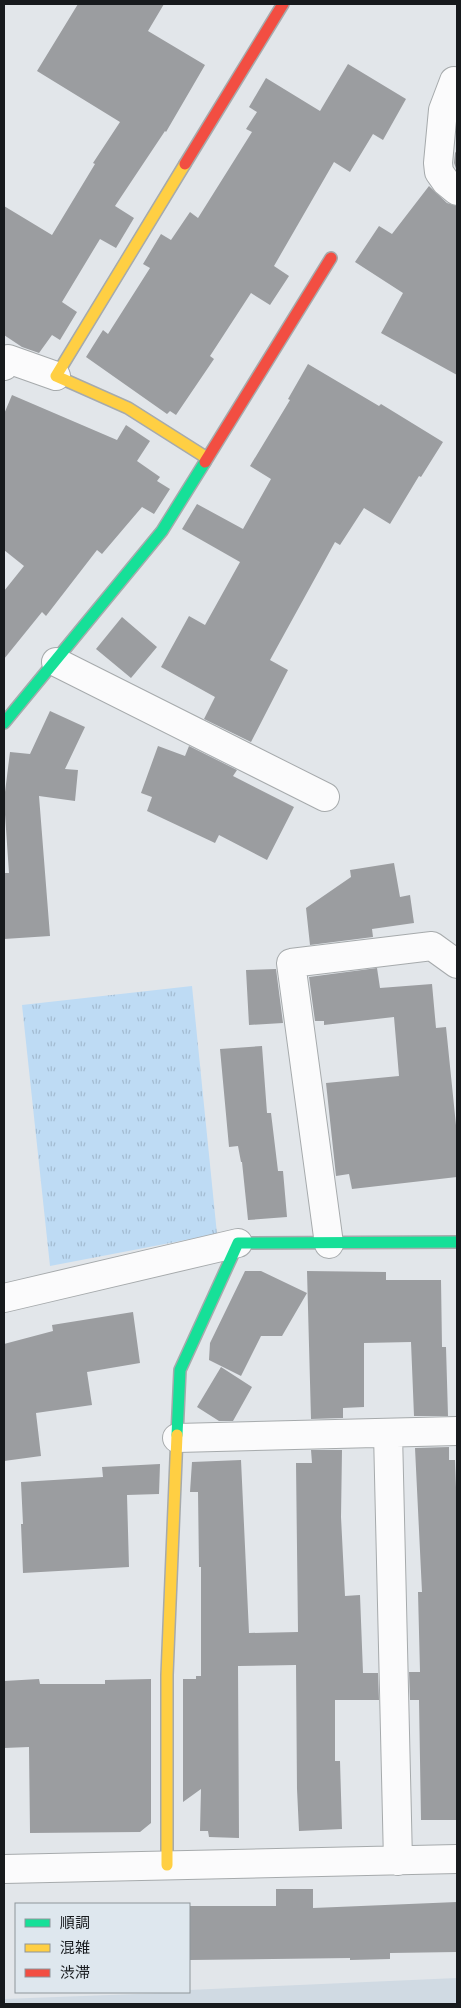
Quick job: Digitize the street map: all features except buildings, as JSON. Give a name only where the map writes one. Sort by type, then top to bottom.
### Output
[{"type":"street","points":[[56,376],[283,4]]},
{"type":"street","points":[[454,81],[443,110],[438,172],[457,191]]},
{"type":"street","points":[[4,723],[162,531],[331,258]]},
{"type":"street","points":[[4,366],[8,359],[56,376],[128,408],[207,458]]},
{"type":"street","points":[[56,662],[325,797]]},
{"type":"street","points":[[329,1244],[291,963],[432,946],[457,964]]},
{"type":"street","points":[[4,1298],[238,1243],[457,1242]]},
{"type":"street","points":[[167,1865],[167,1675],[180,1370],[238,1243]]},
{"type":"street","points":[[177,1438],[457,1431]]},
{"type":"street","points":[[388,1434],[398,1861]]},
{"type":"street","points":[[4,1869],[457,1859]]},
{"type":"shaded area","points":[[457,1978],[457,2004],[4,2004],[4,1999],[190,1993],[190,1990]]},
{"type":"green space","points":[[192,986],[217,1234],[50,1266],[22,1005]]},
{"type":"traffic: fast","points":[[4,723],[162,531],[205,462]]},
{"type":"traffic: fast","points":[[177,1435],[180,1370],[238,1243],[457,1242]]},
{"type":"traffic: slow","points":[[185,164],[56,376],[128,408],[207,458]]},
{"type":"traffic: slow","points":[[167,1865],[167,1675],[177,1435]]},
{"type":"traffic: jam","points":[[185,164],[283,4]]},
{"type":"traffic: jam","points":[[205,462],[331,258]]}]
